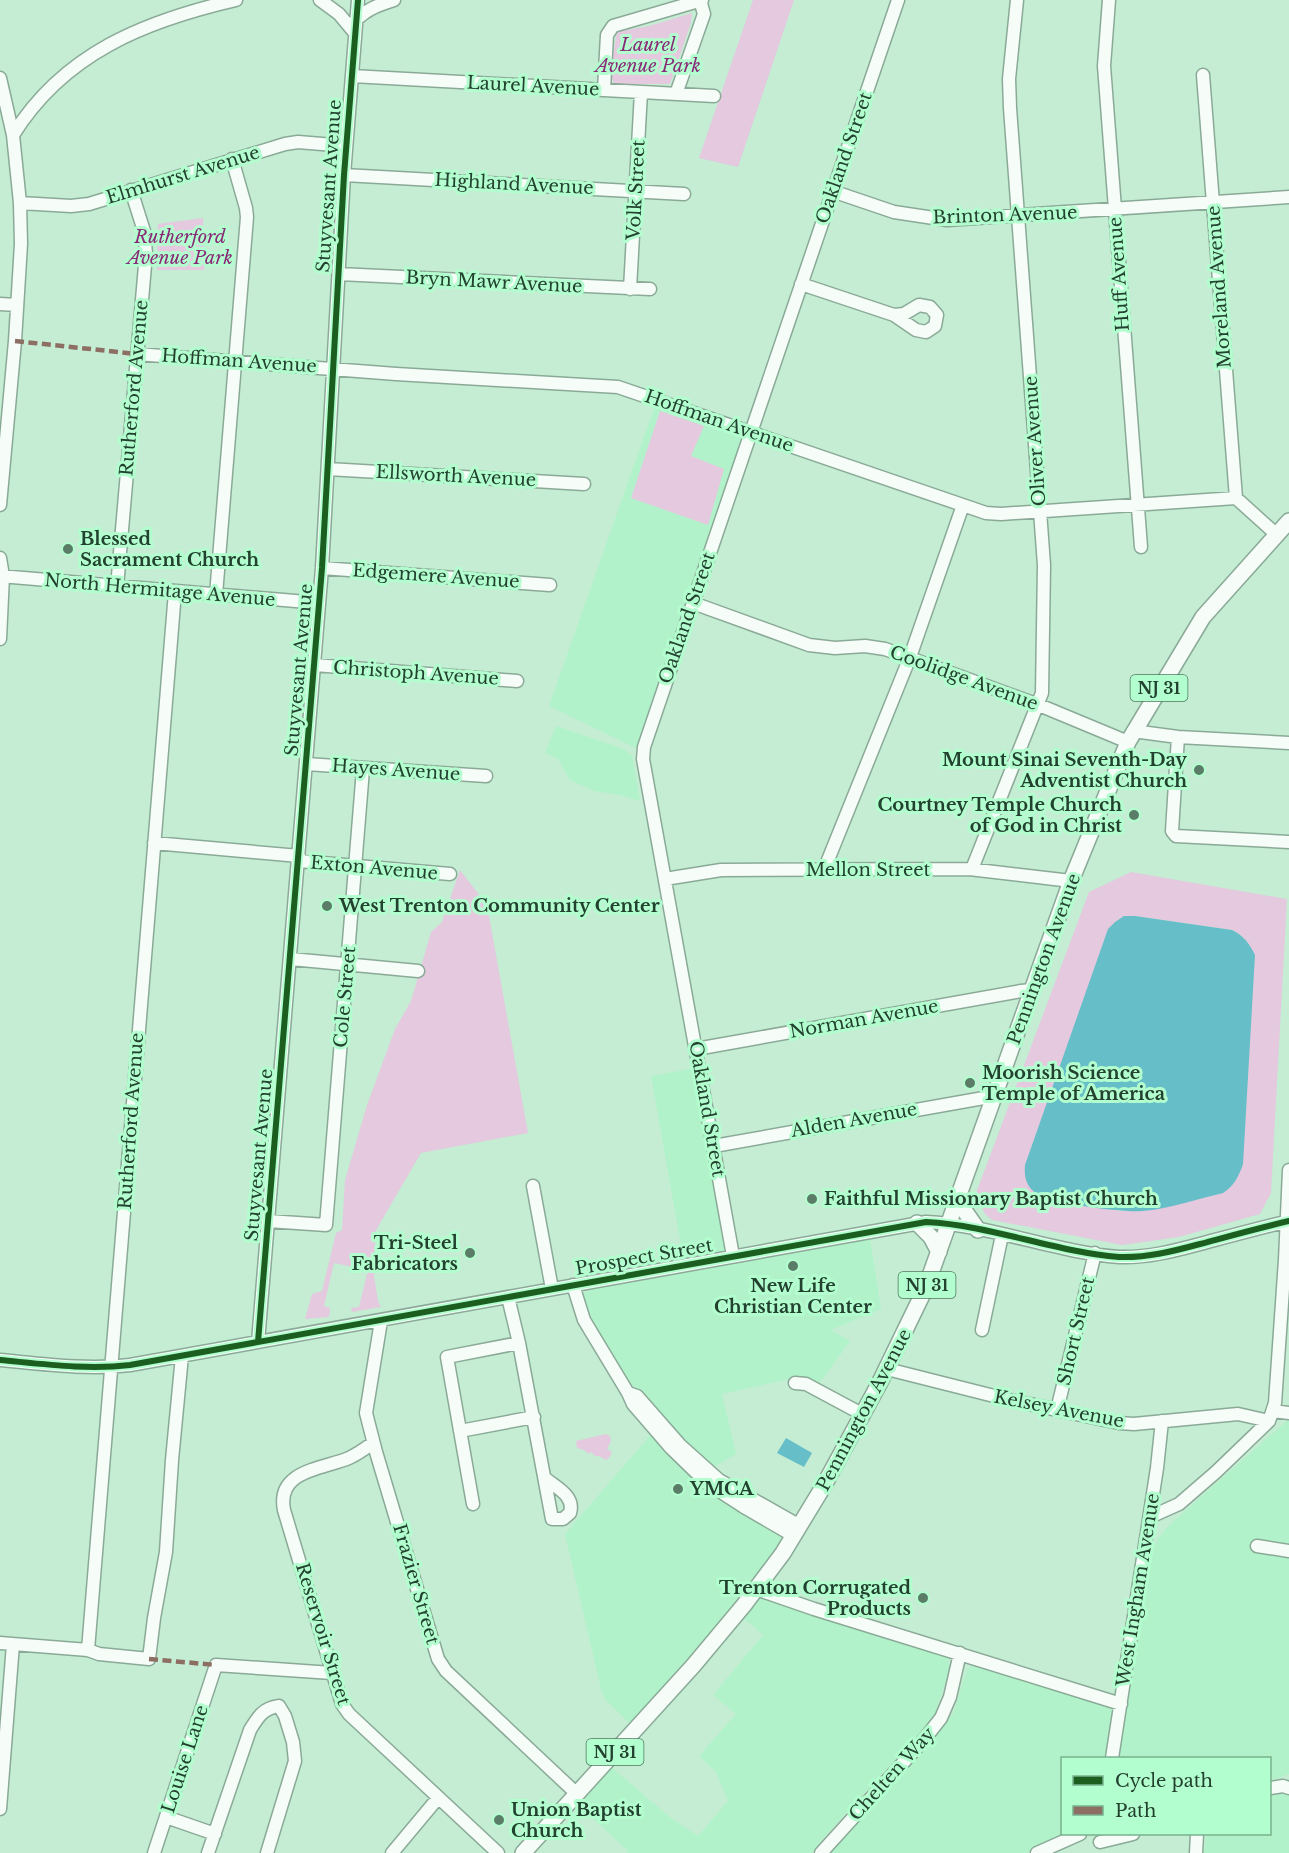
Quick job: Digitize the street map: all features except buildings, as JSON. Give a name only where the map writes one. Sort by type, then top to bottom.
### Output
[{"type":"main road","name":"Pennington Avenue","points":[[523,1853],[693,1666],[756,1589],[797,1531],[916,1312],[1071,881],[1131,737],[1203,617],[1289,521]]},
{"type":"main road","points":[[959,1197],[969,1219],[978,1230]]},
{"type":"main road","points":[[917,1223],[931,1237],[939,1252]]},
{"type":"street","points":[[13,135],[50,87],[67,71],[96,51],[148,27],[236,0]]},
{"type":"street","points":[[320,0],[355,26],[375,6],[394,0]]},
{"type":"street","name":"Stuyvesant Avenue","points":[[258,1342],[315,665],[344,175],[358,0]]},
{"type":"street","points":[[604,90],[606,35],[613,26],[701,0],[704,14],[676,94]]},
{"type":"street","name":"Oakland Street","points":[[734,1256],[665,879],[644,759],[644,747],[897,0]]},
{"type":"street","name":"Oliver Avenue","points":[[972,869],[1042,693],[1044,583],[1009,79],[1017,0]]},
{"type":"street","name":"Huff Avenue","points":[[1109,0],[1104,66],[1141,548]]},
{"type":"street","name":"Laurel Avenue","points":[[352,75],[714,96]]},
{"type":"street","name":"Moreland Avenue","points":[[1203,75],[1236,498]]},
{"type":"street","points":[[0,78],[13,135],[20,203],[21,244],[0,505]]},
{"type":"street","name":"Volk Street","points":[[630,289],[641,92]]},
{"type":"street","name":"Elmhurst Avenue","points":[[20,203],[80,206],[285,144],[298,142],[346,146]]},
{"type":"street","points":[[216,595],[247,217],[232,159]]},
{"type":"street","name":"Highland Avenue","points":[[344,175],[684,194]]},
{"type":"street","name":"Rutherford Avenue","points":[[117,587],[146,244],[131,190]]},
{"type":"street","name":"Brinton Avenue","points":[[832,191],[894,212],[947,220],[1018,217],[1289,196]]},
{"type":"street","name":"Bryn Mawr Avenue","points":[[339,274],[650,290]]},
{"type":"street","points":[[801,284],[894,315]]},
{"type":"street","points":[[0,304],[17,305]]},
{"type":"street","name":"Hoffman Avenue","points":[[137,354],[396,374],[618,387],[986,513],[1001,514],[1236,498]]},
{"type":"street","name":"Ellsworth Avenue","points":[[328,469],[584,484]]},
{"type":"street","points":[[1236,498],[1277,535]]},
{"type":"street","points":[[824,870],[909,657],[963,505]]},
{"type":"street","points":[[0,558],[0,639]]},
{"type":"street","name":"Edgemere Avenue","points":[[322,568],[550,585]]},
{"type":"street","name":"North Hermitage Avenue","points":[[1,576],[319,603]]},
{"type":"street","name":"Rutherford Avenue","points":[[88,1650],[175,592]]},
{"type":"street","name":"Coolidge Avenue","points":[[693,603],[809,645],[835,648],[879,647],[1131,737],[1178,736],[1289,743]]},
{"type":"street","name":"Christoph Avenue","points":[[315,665],[518,681]]},
{"type":"street","points":[[1178,736],[1173,831],[1176,836],[1289,842]]},
{"type":"street","name":"Hayes Avenue","points":[[306,764],[486,776]]},
{"type":"street","name":"Cole Street","points":[[268,1221],[326,1225],[363,769]]},
{"type":"street","name":"Exton Avenue","points":[[154,843],[355,866],[450,874]]},
{"type":"street","name":"Mellon Street","points":[[665,879],[721,870],[972,869],[1071,881]]},
{"type":"street","points":[[291,959],[418,971]]},
{"type":"street","name":"Norman Avenue","points":[[696,1049],[1021,990],[1032,990]]},
{"type":"street","name":"Alden Avenue","points":[[714,1146],[995,1096]]},
{"type":"street","points":[[1150,1517],[1179,1504],[1224,1464],[1271,1416],[1288,1221],[1289,1170]]},
{"type":"street","points":[[533,1186],[552,1289]]},
{"type":"street","name":"Prospect Street","points":[[0,1360],[111,1367],[381,1321],[917,1223],[949,1223],[1118,1257],[1161,1254],[1288,1221]]},
{"type":"street","points":[[982,1330],[1002,1235]]},
{"type":"street","name":"Short Street","points":[[1057,1410],[1095,1252]]},
{"type":"street","points":[[573,1285],[584,1320],[628,1393],[637,1396],[680,1445],[718,1480],[797,1531]]},
{"type":"street","points":[[508,1297],[546,1479]]},
{"type":"street","name":"Frazier Street","points":[[381,1321],[366,1413],[438,1659],[446,1671],[577,1794]]},
{"type":"street","points":[[473,1504],[447,1357],[519,1343]]},
{"type":"street","points":[[0,1643],[88,1650],[99,1654],[149,1659],[153,1618],[166,1552],[172,1450],[182,1356]]},
{"type":"street","name":"Kelsey Avenue","points":[[887,1369],[1119,1423],[1238,1414],[1271,1416],[1289,1413]]},
{"type":"street","points":[[795,1383],[807,1385],[862,1414]]},
{"type":"street","points":[[460,1431],[534,1417]]},
{"type":"street","name":"West Ingham Avenue","points":[[1112,1757],[1150,1517],[1162,1421]]},
{"type":"street","name":"Reservoir Street","points":[[373,1443],[349,1458],[296,1476],[287,1486],[283,1499],[284,1510],[332,1674],[344,1709],[498,1853]]},
{"type":"street","points":[[1257,1546],[1289,1551]]},
{"type":"street","points":[[756,1589],[814,1610],[1121,1704]]},
{"type":"street","points":[[0,1809],[13,1644]]},
{"type":"street","name":"Chelten Way","points":[[821,1853],[941,1718],[951,1697],[960,1653]]},
{"type":"street","name":"Louise Lane","points":[[154,1853],[216,1665],[332,1674]]},
{"type":"street","points":[[208,1853],[250,1730],[268,1708],[279,1706],[285,1716],[296,1761],[267,1853]]},
{"type":"street","points":[[1272,1788],[1283,1786],[1289,1788]]},
{"type":"street","points":[[392,1853],[438,1798]]},
{"type":"street","points":[[166,1817],[215,1834]]},
{"type":"street","points":[[1037,1853],[1076,1835]]},
{"type":"street","points":[[1100,1843],[1126,1835]]},
{"type":"street","points":[[1196,1853],[1197,1835]]},
{"type":"shaded area","points":[[658,397],[753,432],[646,753],[549,706]]},
{"type":"shaded area","points":[[556,726],[624,749],[632,756],[640,801],[594,791],[570,780],[558,759],[545,753]]},
{"type":"shaded area","points":[[700,1067],[734,1257],[869,1232],[881,1309],[831,1330],[850,1341],[819,1384],[803,1376],[722,1394],[736,1454],[702,1474],[634,1389],[601,1338],[581,1295],[607,1278],[684,1263],[651,1076]]},
{"type":"shaded area","points":[[1289,1419],[1289,1774],[1271,1781],[1271,1757],[1119,1757],[1150,1560],[1157,1540],[1166,1528]]},
{"type":"shaded area","points":[[652,1433],[786,1536],[761,1572],[705,1640],[630,1724],[605,1699],[601,1689],[565,1534]]},
{"type":"shaded area","points":[[762,1596],[943,1654],[948,1659],[950,1667],[935,1714],[812,1853],[627,1853],[628,1851],[578,1805],[611,1767],[671,1818],[698,1836],[728,1801],[716,1772],[699,1756],[736,1714],[713,1695],[763,1635],[742,1617],[757,1598]]},
{"type":"shaded area","points":[[974,1663],[1115,1707],[1107,1757],[1061,1757],[1061,1835],[1065,1835],[1027,1853],[826,1853],[953,1714],[967,1670]]},
{"type":"shaded area","points":[[1284,1791],[1289,1793],[1289,1853],[1204,1853],[1206,1835],[1271,1835],[1271,1795]]},
{"type":"green space","points":[[753,0],[794,0],[738,167],[699,158]]},
{"type":"green space","name":"Laurel Avenue Park","points":[[692,13],[691,23],[670,84],[614,84],[610,72],[617,32],[649,26]]},
{"type":"green space","name":"Rutherford Avenue Park","points":[[203,218],[204,270],[157,270],[158,224]]},
{"type":"green space","points":[[660,411],[704,426],[691,456],[724,469],[708,525],[631,498]]},
{"type":"green space","points":[[460,870],[487,905],[528,1133],[421,1153],[375,1232],[374,1276],[381,1307],[352,1312],[351,1308],[359,1307],[368,1270],[334,1263],[324,1306],[330,1308],[329,1317],[305,1319],[312,1294],[322,1291],[336,1233],[342,1230],[345,1180],[367,1105],[395,1029],[411,1001],[431,932],[442,922]]},
{"type":"green space","points":[[1131,872],[1287,899],[1271,1193],[1260,1214],[1179,1237],[1122,1245],[992,1220],[985,1214],[976,1193],[1089,892]],"holes":[[[1135,916],[1232,930],[1249,944],[1254,964],[1140,1211],[1120,1211],[1036,1194]]]},
{"type":"green space","points":[[606,1434],[610,1436],[611,1441],[607,1449],[612,1452],[606,1460],[577,1448],[576,1441]]},
{"type":"water","points":[[1124,916],[1232,930],[1246,940],[1255,955],[1243,1164],[1240,1173],[1223,1193],[1173,1206],[1142,1211],[1088,1207],[1056,1201],[1037,1194],[1030,1188],[1025,1174],[1025,1165],[1108,929]]},
{"type":"water","points":[[786,1438],[812,1453],[804,1467],[777,1453]]},
{"type":"marked path","points":[[15,341],[137,354]]},
{"type":"marked path","points":[[149,1659],[216,1665]]},
{"type":"cycle path","points":[[258,1342],[322,568],[344,175],[358,0]]},
{"type":"cycle path","points":[[0,1360],[81,1367],[130,1365],[926,1222],[974,1228],[1071,1250],[1129,1257],[1170,1251],[1289,1221]]},
{"type":"place","name":"Blessed Sacrament Church","points":[[68,549]]},
{"type":"place","name":"Mount Sinai Seventh-Day Adventist Church","points":[[1199,770]]},
{"type":"place","name":"Courtney Temple Church of God in Christ","points":[[1134,815]]},
{"type":"place","name":"West Trenton Community Center","points":[[327,906]]},
{"type":"place","name":"Moorish Science Temple of America","points":[[970,1083]]},
{"type":"place","name":"Faithful Missionary Baptist Church","points":[[812,1199]]},
{"type":"place","name":"Tri-Steel Fabricators","points":[[470,1253]]},
{"type":"place","name":"New Life Christian Center","points":[[793,1266]]},
{"type":"place","name":"YMCA","points":[[678,1489]]},
{"type":"place","name":"Trenton Corrugated Products","points":[[923,1598]]},
{"type":"place","name":"Union Baptist Church","points":[[499,1820]]}]
